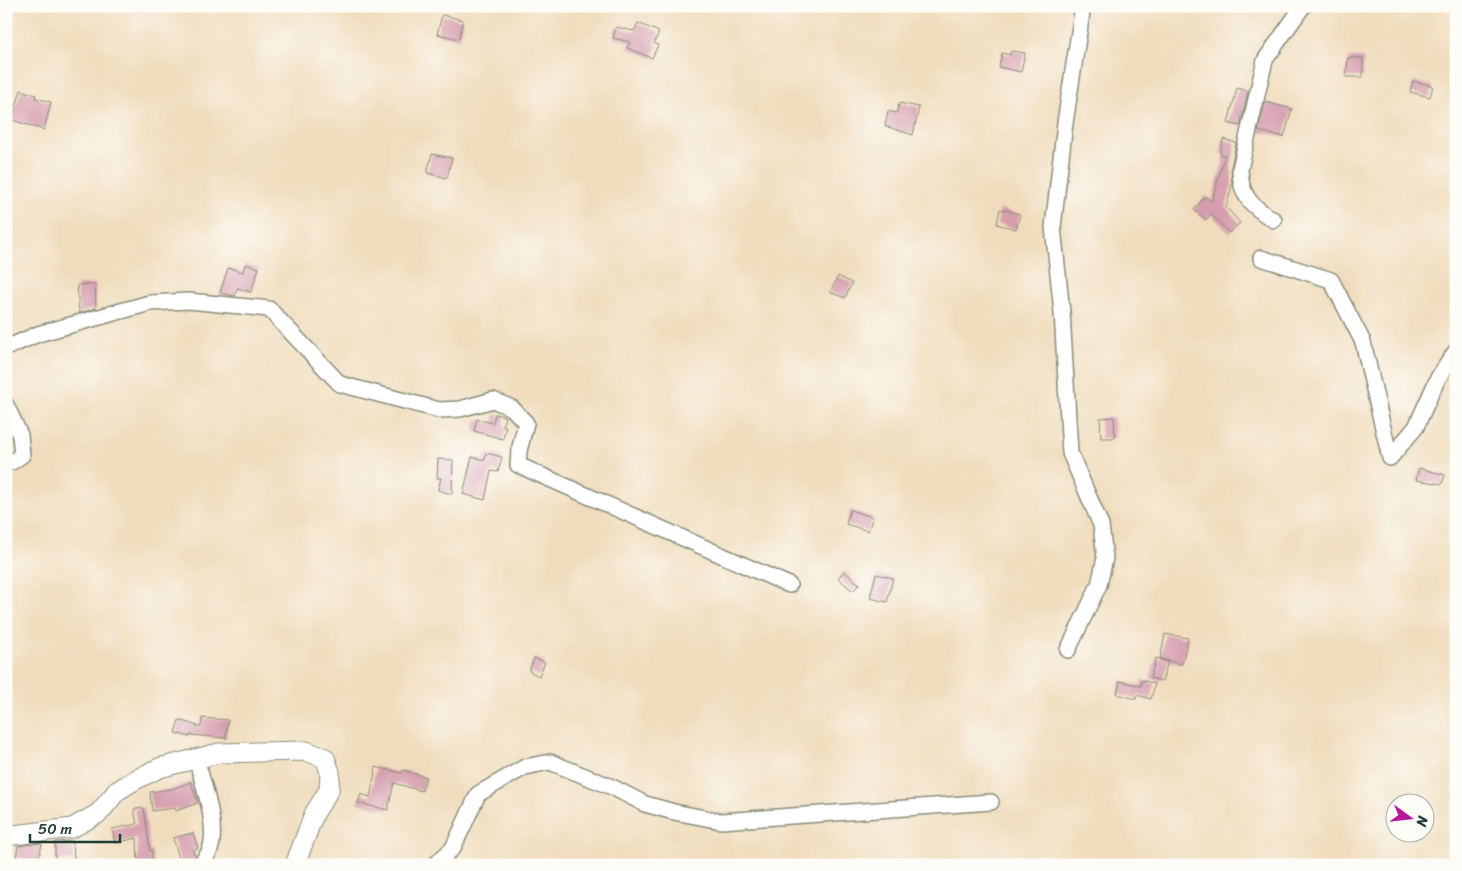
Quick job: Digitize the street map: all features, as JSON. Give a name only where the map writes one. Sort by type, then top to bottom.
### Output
[{"type":"main road","points":[[6,836],[72,828],[98,813],[118,791],[159,768],[218,752],[306,751],[325,758],[330,772],[329,790],[314,814],[295,865]]},
{"type":"street","points":[[1068,650],[1099,585],[1106,558],[1101,525],[1070,452],[1062,312],[1054,227],[1065,122],[1084,6]]},
{"type":"street","points":[[1274,220],[1256,210],[1245,197],[1240,181],[1240,169],[1265,60],[1303,6]]},
{"type":"street","points":[[1261,258],[1331,280],[1363,342],[1390,458],[1416,427],[1438,378],[1456,351]]},
{"type":"street","points":[[6,348],[38,334],[150,304],[189,301],[269,309],[340,384],[439,410],[460,409],[493,400],[512,408],[526,423],[519,451],[518,465],[789,585]]},
{"type":"street","points":[[6,405],[20,435],[22,455],[12,462],[6,460]]},
{"type":"street","points":[[196,758],[208,801],[212,834],[210,851],[200,865]]},
{"type":"street","points":[[434,865],[453,848],[478,794],[525,767],[550,762],[612,787],[645,804],[721,821],[991,802]]},
{"type":"building","points":[[442,15],[463,20],[459,39],[437,34]]},
{"type":"building","points":[[638,23],[659,32],[654,43],[658,45],[652,58],[627,48],[630,42],[613,38],[616,27],[634,31]]},
{"type":"building","points":[[1011,51],[1025,53],[1021,72],[999,67],[1002,53],[1010,55]]},
{"type":"building","points":[[1348,58],[1363,58],[1363,77],[1346,77]]},
{"type":"building","points":[[1413,81],[1433,86],[1430,97],[1410,92]]},
{"type":"building","points":[[1237,88],[1248,91],[1240,126],[1228,123]]},
{"type":"building","points":[[21,90],[36,95],[35,98],[51,102],[44,130],[12,120]]},
{"type":"building","points":[[1265,102],[1292,109],[1284,137],[1258,131]]},
{"type":"building","points":[[899,103],[919,107],[913,135],[885,126],[888,111],[897,113]]},
{"type":"building","points":[[1223,139],[1236,143],[1231,167],[1232,185],[1226,207],[1240,223],[1229,233],[1211,214],[1206,220],[1194,210],[1205,196],[1212,201],[1225,155],[1220,154]]},
{"type":"building","points":[[432,154],[452,158],[447,178],[427,173]]},
{"type":"building","points":[[1000,209],[1020,214],[1016,229],[997,224]]},
{"type":"building","points":[[245,264],[259,268],[251,292],[237,288],[235,296],[220,293],[228,268],[243,272]]},
{"type":"building","points":[[838,276],[852,283],[845,298],[830,292]]},
{"type":"building","points":[[95,284],[96,308],[79,313],[77,285]]},
{"type":"building","points":[[495,414],[505,416],[503,426],[506,426],[503,439],[474,431],[477,419],[493,423]]},
{"type":"building","points":[[1114,417],[1115,438],[1101,438],[1100,418]]},
{"type":"building","points":[[486,453],[502,457],[498,472],[491,471],[485,500],[463,494],[472,457],[485,460]]},
{"type":"building","points":[[438,459],[453,460],[452,494],[438,490],[441,478],[437,478]]},
{"type":"building","points":[[1419,468],[1445,475],[1442,484],[1416,480]]},
{"type":"building","points":[[850,510],[873,517],[868,531],[846,524]]},
{"type":"building","points":[[844,571],[859,584],[853,591],[838,578]]},
{"type":"building","points":[[876,574],[893,578],[887,602],[870,598]]},
{"type":"building","points":[[1165,634],[1188,638],[1182,664],[1160,659]]},
{"type":"building","points":[[534,658],[545,662],[539,676],[529,671]]},
{"type":"building","points":[[1156,658],[1168,662],[1162,681],[1150,678]]},
{"type":"building","points":[[1142,680],[1155,684],[1151,699],[1137,695],[1136,699],[1117,694],[1120,681],[1141,686]]},
{"type":"building","points":[[202,718],[228,720],[226,738],[190,735],[190,737],[175,733],[179,720],[201,727]]},
{"type":"building","points":[[376,767],[402,773],[403,770],[426,777],[422,791],[394,783],[388,810],[358,803],[361,794],[370,797]]},
{"type":"building","points":[[191,782],[198,803],[176,811],[175,808],[152,811],[150,792],[172,789]]},
{"type":"building","points":[[144,808],[153,865],[138,865],[137,838],[115,843],[112,829],[137,824],[134,809]]},
{"type":"building","points":[[193,833],[198,848],[193,850],[195,857],[192,861],[181,864],[173,838]]},
{"type":"building","points":[[73,841],[74,860],[55,860],[55,842]]},
{"type":"building","points":[[42,844],[38,862],[16,857],[18,846]]}]
